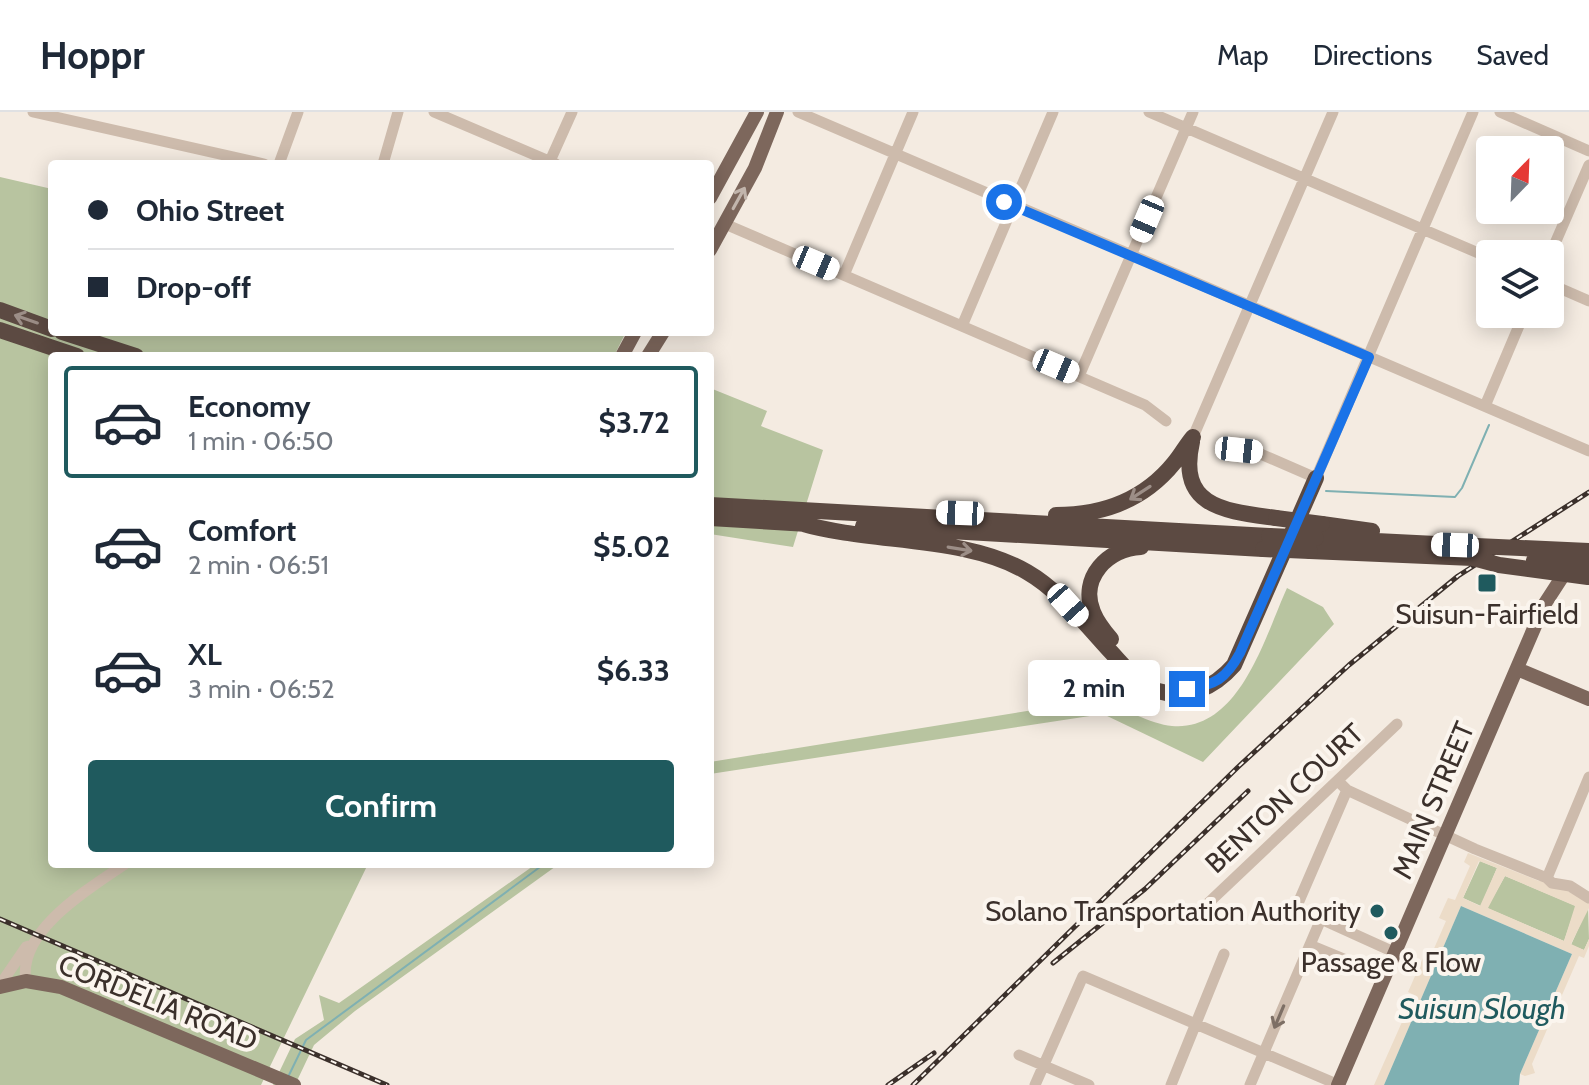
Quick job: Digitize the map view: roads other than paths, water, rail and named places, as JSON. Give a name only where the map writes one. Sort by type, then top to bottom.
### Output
[{"type":"highway","points":[[0,310],[48,328]]},
{"type":"highway","points":[[0,330],[65,352]]},
{"type":"highway","points":[[74,336],[124,352]]},
{"type":"highway","points":[[899,516],[929,512],[1092,513],[1124,503],[1150,487],[1176,461],[1193,437]]},
{"type":"highway","points":[[1193,437],[1188,464],[1194,488],[1201,497],[1222,510],[1276,518],[1316,538],[1431,547]]},
{"type":"highway","points":[[800,523],[828,531],[966,550],[1002,559],[1031,574],[1053,591],[1126,669],[1149,687],[1172,694],[1198,692],[1227,673],[1240,653],[1316,478]]},
{"type":"highway","points":[[714,505],[1266,542]]},
{"type":"highway","points":[[714,518],[1180,545]]},
{"type":"highway","points":[[1205,687],[1173,688],[1144,675],[1100,625],[1092,612],[1089,597],[1096,571],[1104,560],[1132,548],[1316,538],[1589,563]]},
{"type":"highway","points":[[1474,552],[1589,551]]},
{"type":"highway","points":[[1474,552],[1499,565],[1589,578]]},
{"type":"main road","points":[[714,191],[757,112]]},
{"type":"main road","points":[[714,243],[755,168],[777,112]]},
{"type":"main road","name":"MAIN STREET","points":[[1338,1085],[1552,589],[1589,543]]},
{"type":"main road","points":[[1517,669],[1589,699]]},
{"type":"main road","name":"CORDELIA ROAD","points":[[0,986],[26,981],[77,992],[294,1085]]},
{"type":"street","points":[[33,112],[246,160]]},
{"type":"street","points":[[280,160],[298,112]]},
{"type":"street","points":[[384,160],[398,112]]},
{"type":"street","points":[[434,112],[546,160]]},
{"type":"street","points":[[554,160],[572,112]]},
{"type":"street","points":[[798,112],[1589,451]]},
{"type":"street","points":[[844,275],[913,112]]},
{"type":"street","points":[[962,326],[1053,112]]},
{"type":"street","points":[[1149,112],[1476,252]]},
{"type":"street","points":[[1079,376],[1193,112]]},
{"type":"street","points":[[1193,437],[1333,112]]},
{"type":"street","points":[[1239,450],[1256,452],[1316,478],[1473,112]]},
{"type":"street","points":[[1500,112],[1589,151]]},
{"type":"street","points":[[1556,240],[1589,165]]},
{"type":"street","points":[[725,224],[1145,405],[1166,421]]},
{"type":"street","points":[[1564,290],[1589,301]]},
{"type":"street","points":[[1485,406],[1518,328]]},
{"type":"street","name":"BENTON COURT","points":[[1203,908],[1342,786],[1397,724]]},
{"type":"street","points":[[1547,878],[1589,777]]},
{"type":"street","points":[[1299,901],[1342,786],[1475,849],[1547,878],[1552,883],[1575,888],[1589,898]]},
{"type":"street","points":[[26,981],[26,961],[57,915],[78,896],[119,868]]},
{"type":"street","points":[[1250,1085],[1321,919],[1396,953]]},
{"type":"street","points":[[0,986],[26,947],[34,945]]},
{"type":"street","points":[[1310,945],[1385,976]]},
{"type":"street","points":[[1171,1085],[1224,954]]},
{"type":"street","points":[[1035,1085],[1083,976],[1338,1085]]},
{"type":"street","points":[[1019,1055],[1089,1085]]},
{"type":"water","name":"Suisun Slough","points":[[1461,906],[1572,954],[1520,1074],[1519,1085],[1384,1085]]},
{"type":"waterway","points":[[1326,491],[1455,497],[1462,488],[1489,425]]},
{"type":"waterway","points":[[289,1075],[306,1040],[539,868]]},
{"type":"railway","points":[[913,1085],[1238,767],[1349,665],[1458,576],[1589,492]]},
{"type":"railway","points":[[1053,963],[1145,889],[1248,791]]},
{"type":"railway","points":[[0,919],[387,1085]]},
{"type":"railway","points":[[888,1085],[934,1053]]},
{"type":"place","name":"Suisun-Fairfield","points":[[1487,583]]},
{"type":"place","name":"Solano Transportation Authority","points":[[1377,911]]},
{"type":"place","name":"Passage & Flow","points":[[1391,933]]}]
